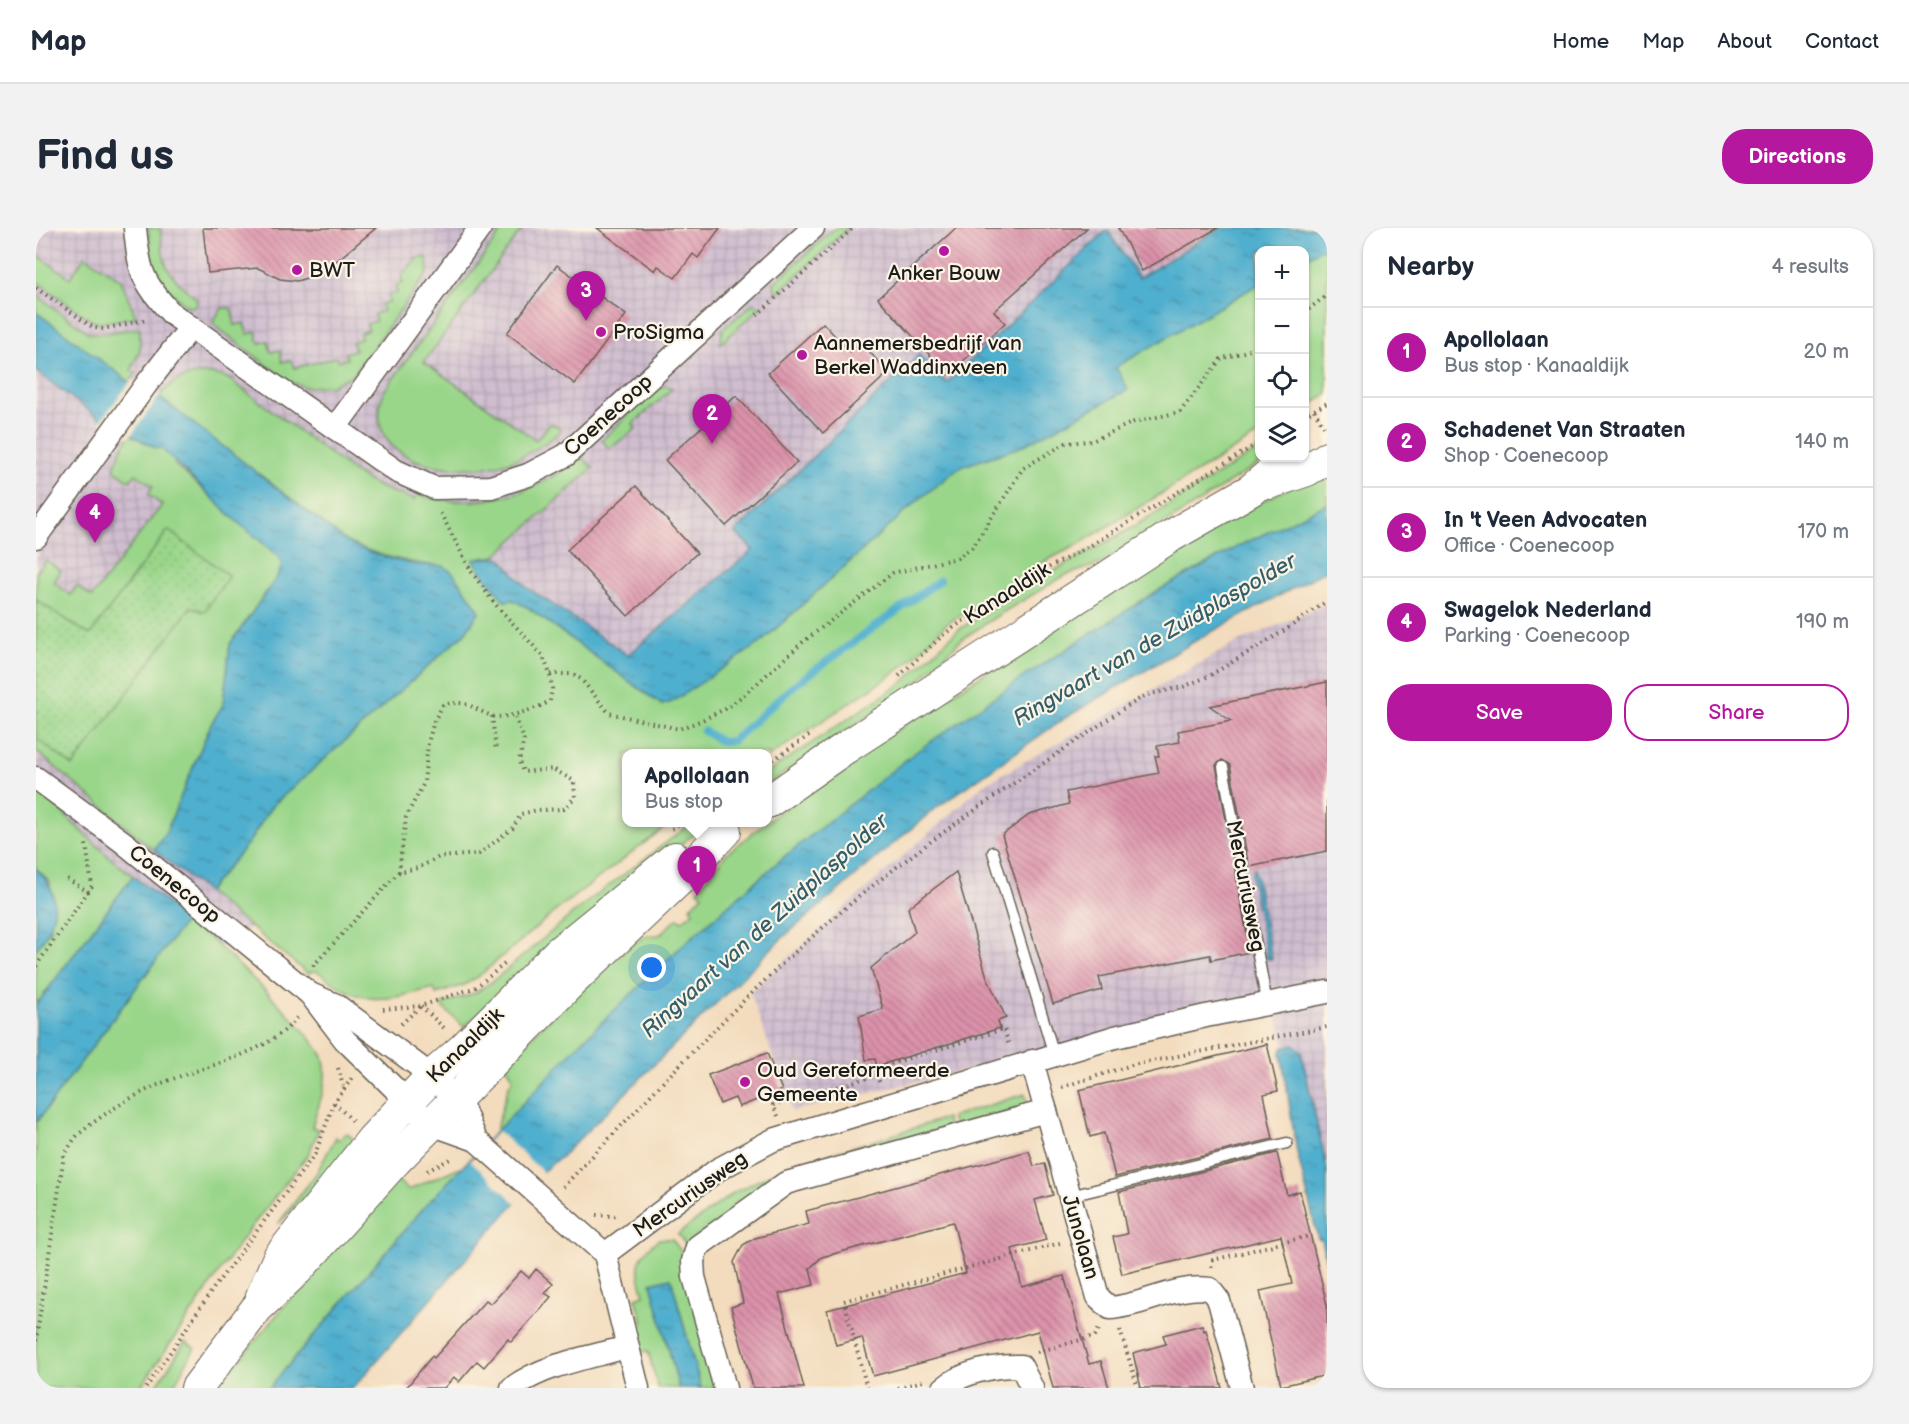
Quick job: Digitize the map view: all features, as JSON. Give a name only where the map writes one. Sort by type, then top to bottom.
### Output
[{"type":"main road","points":[[1309,442],[1323,425]]},
{"type":"main road","name":"Kanaaldijk","points":[[1251,490],[1307,470],[1327,458]]},
{"type":"main road","name":"Kanaaldijk","points":[[772,799],[844,748],[1171,536],[1251,490],[1284,462]]},
{"type":"main road","name":"Kanaaldijk","points":[[257,1308],[279,1257],[372,1140],[432,1076],[464,1048],[558,953],[683,851],[731,827]]},
{"type":"main road","name":"Kanaaldijk","points":[[198,1388],[257,1308],[297,1270],[430,1124],[731,827]]},
{"type":"street","name":"Coenecoop","points":[[135,228],[138,265],[150,291],[172,314],[396,471],[434,488],[491,487],[528,475],[566,456],[813,228]]},
{"type":"street","points":[[335,428],[480,228]]},
{"type":"street","points":[[36,537],[107,436],[191,327]]},
{"type":"street","name":"Coenecoop","points":[[36,778],[98,826],[123,842],[211,913],[430,1124]]},
{"type":"street","name":"Mercuriusweg","points":[[605,1254],[717,1170],[748,1151],[786,1136],[1115,1037],[1327,992]]},
{"type":"street","name":"Coenecoop","points":[[305,1003],[336,1005],[432,1076],[456,1098]]},
{"type":"street","name":"Junolaan","points":[[1024,1064],[1044,1102],[1098,1297],[1110,1308]]},
{"type":"street","points":[[456,1098],[480,1143]]},
{"type":"street","points":[[725,1388],[694,1277],[693,1262],[697,1247],[786,1184],[1044,1102]]},
{"type":"street","points":[[430,1124],[480,1143],[605,1254],[618,1298],[627,1347],[638,1388]]},
{"type":"street","points":[[1110,1308],[1124,1307],[1197,1287],[1210,1289],[1219,1301],[1242,1388]]},
{"type":"street","points":[[512,1388],[526,1377],[627,1347]]},
{"type":"street","points":[[944,1388],[954,1379],[1006,1365],[1021,1366],[1032,1388]]},
{"type":"lane","name":"Mercuriusweg","points":[[1223,767],[1267,1004]]},
{"type":"lane","points":[[993,852],[1054,1055]]},
{"type":"lane","points":[[1070,1196],[1287,1143]]},
{"type":"path","points":[[36,288],[93,328],[103,329],[172,314]]},
{"type":"path","points":[[1309,310],[1327,296]]},
{"type":"path","points":[[550,674],[573,674],[581,679],[609,713],[679,729],[700,721],[735,701],[802,642],[893,573],[957,558],[973,547],[1023,468],[1066,443],[1092,441],[1134,422],[1180,412],[1221,359],[1255,349]]},
{"type":"path","points":[[1309,418],[1323,425],[1327,402]]},
{"type":"path","name":"Kanaaldijk","points":[[897,678],[943,635],[1010,588],[1088,546],[1255,445]]},
{"type":"path","points":[[311,968],[399,872],[406,817],[424,783],[428,743],[434,721],[443,705],[460,701],[492,716],[515,717],[525,709],[550,700],[552,689],[550,674],[543,656],[494,603],[471,571],[443,521],[434,488]]},
{"type":"path","points":[[558,1192],[717,1025],[819,931],[897,867],[1123,709],[1146,695],[1183,687],[1209,676],[1287,629],[1327,600]]},
{"type":"path","points":[[492,716],[496,751]]},
{"type":"path","points":[[399,872],[418,868],[439,857],[479,854],[513,828],[521,814],[537,810],[564,809],[575,797],[574,780],[554,769],[524,772],[519,761],[524,739],[515,717]]},
{"type":"path","points":[[772,760],[823,727]]},
{"type":"path","points":[[36,966],[92,886],[86,842],[98,826]]},
{"type":"path","points":[[67,879],[89,892]]},
{"type":"path","points":[[36,1341],[64,1155],[78,1134],[141,1094],[170,1080],[230,1059],[279,1035],[291,1026],[305,1003]]},
{"type":"path","points":[[1044,1102],[1132,1065],[1327,1026]]},
{"type":"path","points":[[886,1106],[874,1069],[1004,1029],[1024,1064]]},
{"type":"path","points":[[786,1136],[773,1105],[877,1075]]},
{"type":"path","points":[[146,1388],[216,1286],[309,1164],[324,1135]]},
{"type":"path","points":[[1210,1289],[1213,1260],[1309,1236]]},
{"type":"path","points":[[867,1388],[844,1301],[1081,1237]]},
{"type":"path","points":[[1021,1366],[1033,1353],[1095,1336],[1110,1308]]},
{"type":"path","points":[[1110,1308],[1125,1341],[1138,1388]]},
{"type":"shaded area","points":[[36,228],[1327,228],[1327,344],[1309,349],[1309,246],[1255,246],[1255,364],[588,703],[186,969],[36,1157]]},
{"type":"shaded area","points":[[1327,604],[1327,1243],[1274,998],[792,1111],[750,992],[983,785],[1236,643]]},
{"type":"green space","points":[[148,228],[160,228],[163,253],[168,269],[178,282],[197,299],[196,306],[189,307],[177,298],[157,274],[151,254]]},
{"type":"green space","points":[[504,228],[523,228],[424,362],[536,440],[551,423],[562,430],[532,451],[498,465],[455,468],[412,459],[395,449],[384,434],[379,415],[384,391]]},
{"type":"green space","points":[[835,228],[849,228],[776,294],[774,283]]},
{"type":"green space","points":[[1323,248],[1327,254],[1327,395],[1309,406],[1309,300],[1309,255]]},
{"type":"green space","points":[[36,254],[70,278],[85,256],[121,280],[136,317],[100,323],[92,321],[36,281]]},
{"type":"green space","points":[[427,257],[428,272],[354,374],[331,386],[305,387],[288,381],[214,325],[213,321],[222,308],[231,308],[235,325],[244,323],[247,334],[256,332],[259,343],[268,341],[271,352],[280,350],[282,362],[291,360],[294,368],[337,357],[339,361],[347,359],[345,353],[355,350],[352,342],[361,339],[360,333],[369,330],[367,324],[376,321],[374,314],[383,311],[381,304],[389,302],[388,295],[397,293],[395,286],[403,283],[401,276],[416,259]]},
{"type":"green space","points":[[1255,286],[1255,436],[1079,544],[1036,566],[945,625],[911,660],[890,676],[772,754],[772,749],[622,749],[622,827],[666,827],[564,904],[479,976],[464,985],[436,994],[434,988],[385,998],[360,996],[333,983],[317,971],[307,973],[207,892],[249,842],[271,807],[465,633],[480,611],[443,566],[394,558],[347,542],[159,397],[181,379],[209,374],[229,379],[360,476],[379,487],[415,500],[417,495],[439,500],[461,501],[504,496],[544,481],[582,457],[593,468],[495,556],[474,559],[504,601],[513,600],[527,607],[662,705],[759,644],[917,501],[960,467],[1020,447],[1127,390],[1115,367]]},
{"type":"green space","points":[[36,295],[89,333],[99,334],[140,328],[140,349],[131,370],[136,373],[130,382],[36,312]]},
{"type":"green space","points":[[754,303],[760,308],[720,344],[723,329]]},
{"type":"green space","points":[[666,386],[673,388],[633,424],[636,429],[609,449],[602,440],[656,388]]},
{"type":"green space","points":[[131,435],[156,448],[161,448],[174,459],[175,465],[280,557],[282,564],[279,574],[230,644],[223,705],[211,724],[166,832],[154,850],[36,751],[36,573],[46,560],[61,571],[54,582],[70,595],[77,586],[92,597],[162,505],[148,494],[153,486],[136,474],[130,481],[114,469],[122,447]]},
{"type":"green space","points":[[1255,451],[1255,462],[1262,462],[1103,563],[1066,575],[1000,614],[962,639],[919,681],[772,781],[772,769],[902,683],[958,630],[1030,584],[1128,530]]},
{"type":"green space","points":[[1327,467],[1327,504],[1239,546],[1154,593],[1026,675],[842,811],[784,857],[685,943],[583,1040],[499,1131],[496,1129],[509,1085],[513,1079],[505,1062],[608,962],[645,936],[659,935],[678,918],[682,921],[693,912],[690,907],[703,895],[698,890],[727,853],[760,827],[772,827],[772,818],[827,775],[1192,539]]},
{"type":"green space","points":[[168,530],[229,576],[204,612],[191,607],[73,766],[36,738],[36,600],[90,635]]},
{"type":"green space","points":[[36,788],[110,858],[133,876],[36,1005],[36,950],[51,929],[50,882],[36,868]]},
{"type":"green space","points":[[687,827],[705,827],[641,872],[464,1027],[440,1005],[475,993],[493,981],[583,905]]},
{"type":"green space","points":[[187,919],[262,988],[317,1048],[324,1060],[325,1068],[322,1094],[312,1127],[319,1130],[309,1153],[242,1239],[140,1388],[36,1388],[36,1123]]},
{"type":"green space","points":[[1025,1094],[1028,1105],[956,1131],[951,1117]]},
{"type":"green space","points":[[946,1118],[950,1133],[873,1153],[870,1142]]},
{"type":"green space","points":[[347,1133],[358,1143],[278,1224],[316,1174],[336,1137],[339,1140]]},
{"type":"green space","points":[[865,1143],[868,1155],[786,1177],[784,1168]]},
{"type":"green space","points":[[469,1163],[426,1205],[269,1388],[216,1388],[339,1240],[397,1180],[408,1190]]},
{"type":"green space","points":[[779,1170],[781,1179],[687,1247],[678,1234],[735,1192]]},
{"type":"green space","points":[[659,1239],[672,1239],[681,1251],[718,1388],[701,1388],[671,1278],[651,1283],[679,1388],[658,1388],[648,1351],[639,1352],[642,1319],[636,1298],[644,1295],[639,1277],[639,1264],[645,1252]]},
{"type":"green space","points":[[185,1342],[195,1348],[172,1388],[155,1388]]},
{"type":"water","points":[[1220,228],[1327,228],[1327,254],[1323,248],[1309,256],[1309,246],[1255,246],[1255,286],[1116,367],[1128,390],[1020,447],[960,467],[917,501],[759,644],[672,702],[662,705],[527,607],[513,600],[504,601],[473,559],[500,557],[525,586],[628,655],[753,550],[735,532],[919,355],[947,383],[1107,230],[1139,278]]},
{"type":"water","points":[[36,312],[130,382],[159,397],[347,542],[377,555],[412,564],[443,566],[453,573],[480,611],[465,633],[271,807],[249,842],[207,892],[154,850],[166,832],[211,724],[223,705],[230,644],[279,574],[282,564],[279,557],[234,519],[161,448],[156,448],[102,420],[36,371]]},
{"type":"water","name":"Ringvaart van de Zuidplaspolder","points":[[1327,504],[1327,570],[1202,637],[1065,718],[932,811],[780,940],[560,1158],[543,1171],[353,1388],[269,1388],[426,1205],[583,1040],[685,943],[784,857],[913,754],[1026,675],[1154,593],[1239,546]]},
{"type":"water","points":[[1254,867],[1272,959],[1267,959],[1251,875]]},
{"type":"water","points":[[36,868],[51,889],[54,909],[49,929],[36,950]]},
{"type":"water","points":[[133,876],[187,919],[36,1123],[36,1005]]},
{"type":"water","points":[[1294,1045],[1301,1051],[1327,1169],[1327,1265],[1321,1239],[1318,1239],[1297,1152],[1281,1053],[1282,1048]]},
{"type":"water","points":[[671,1278],[701,1388],[679,1388],[651,1283]]},
{"type":"pier","points":[[132,380],[160,395],[129,438],[100,422]]},
{"type":"pier","points":[[498,1131],[545,1174],[518,1205],[470,1161]]},
{"type":"building","points":[[203,228],[376,228],[322,273],[297,281],[280,279],[258,268],[208,273]]},
{"type":"building","points":[[597,228],[720,228],[698,258],[693,254],[675,278],[658,266],[655,271]]},
{"type":"building","points":[[956,228],[1087,228],[994,311],[1005,323],[948,375],[878,298]]},
{"type":"building","points":[[1118,228],[1218,228],[1142,271]]},
{"type":"building","points":[[557,265],[626,315],[575,384],[507,333]]},
{"type":"building","points":[[823,323],[850,352],[861,342],[888,373],[823,433],[768,373]]},
{"type":"building","points":[[736,396],[797,462],[726,526],[665,460]]},
{"type":"building","points":[[636,486],[697,553],[628,616],[567,550]]},
{"type":"building","points":[[1327,682],[1327,851],[1249,867],[1230,765],[1222,760],[1216,765],[1250,952],[1211,960],[1210,955],[1099,977],[1102,990],[1053,1004],[1002,835],[1029,815],[1069,804],[1066,792],[1159,773],[1155,756],[1159,756],[1157,746],[1180,742],[1178,731],[1231,721],[1210,706]]},
{"type":"building","points":[[956,872],[987,977],[1006,1018],[998,1021],[1000,1028],[877,1066],[875,1059],[866,1060],[859,1016],[883,1009],[871,968],[915,932],[908,908]]},
{"type":"building","points":[[1267,1044],[1278,1091],[1264,1094],[1273,1139],[1115,1177],[1104,1133],[1090,1137],[1079,1090]]},
{"type":"building","name":"Oud Gereformeerde Gemeente","points":[[767,1053],[782,1090],[739,1107],[735,1098],[720,1104],[708,1075]]},
{"type":"building","points":[[1029,1151],[1034,1166],[1045,1164],[1053,1195],[1035,1200],[1046,1240],[1012,1249],[1022,1287],[1064,1276],[1089,1364],[1101,1361],[1109,1388],[1053,1388],[1038,1331],[873,1376],[862,1338],[836,1345],[827,1310],[966,1273],[953,1222],[822,1257],[810,1268],[814,1285],[779,1294],[804,1388],[753,1388],[731,1307],[743,1303],[734,1262],[743,1245],[755,1238],[809,1224],[806,1211]]},
{"type":"building","points":[[1277,1153],[1287,1195],[1300,1191],[1327,1305],[1327,1375],[1281,1386],[1260,1291],[1292,1284],[1281,1236],[1122,1274],[1113,1237],[1127,1234],[1119,1192]]},
{"type":"building","points":[[536,1269],[553,1284],[545,1293],[551,1297],[511,1342],[508,1339],[484,1367],[477,1361],[459,1382],[454,1377],[444,1388],[406,1388],[432,1356],[434,1358],[486,1300],[491,1304],[521,1271],[529,1278]]},
{"type":"building","points":[[1202,1325],[1204,1331],[1206,1330],[1222,1388],[1141,1388],[1133,1353],[1166,1344],[1163,1335]]},
{"type":"waterway","points":[[704,731],[721,742],[732,741],[797,683],[940,580]]},
{"type":"place","name":"Anker Bouw","points":[[944,251]]},
{"type":"place","name":"BWT","points":[[297,270]]},
{"type":"place","name":"In 't Veen Advocaten","points":[[586,321]]},
{"type":"place","name":"ProSigma","points":[[601,332]]},
{"type":"place","name":"Aannemersbedrijf van Berkel Waddinxveen","points":[[802,355]]},
{"type":"place","name":"Schadenet Van Straaten","points":[[712,444]]},
{"type":"place","name":"Swagelok Nederland","points":[[95,543]]},
{"type":"place","name":"Apollolaan","points":[[697,896]]},
{"type":"place","name":"Oud Gereformeerde Gemeente","points":[[745,1082]]}]
